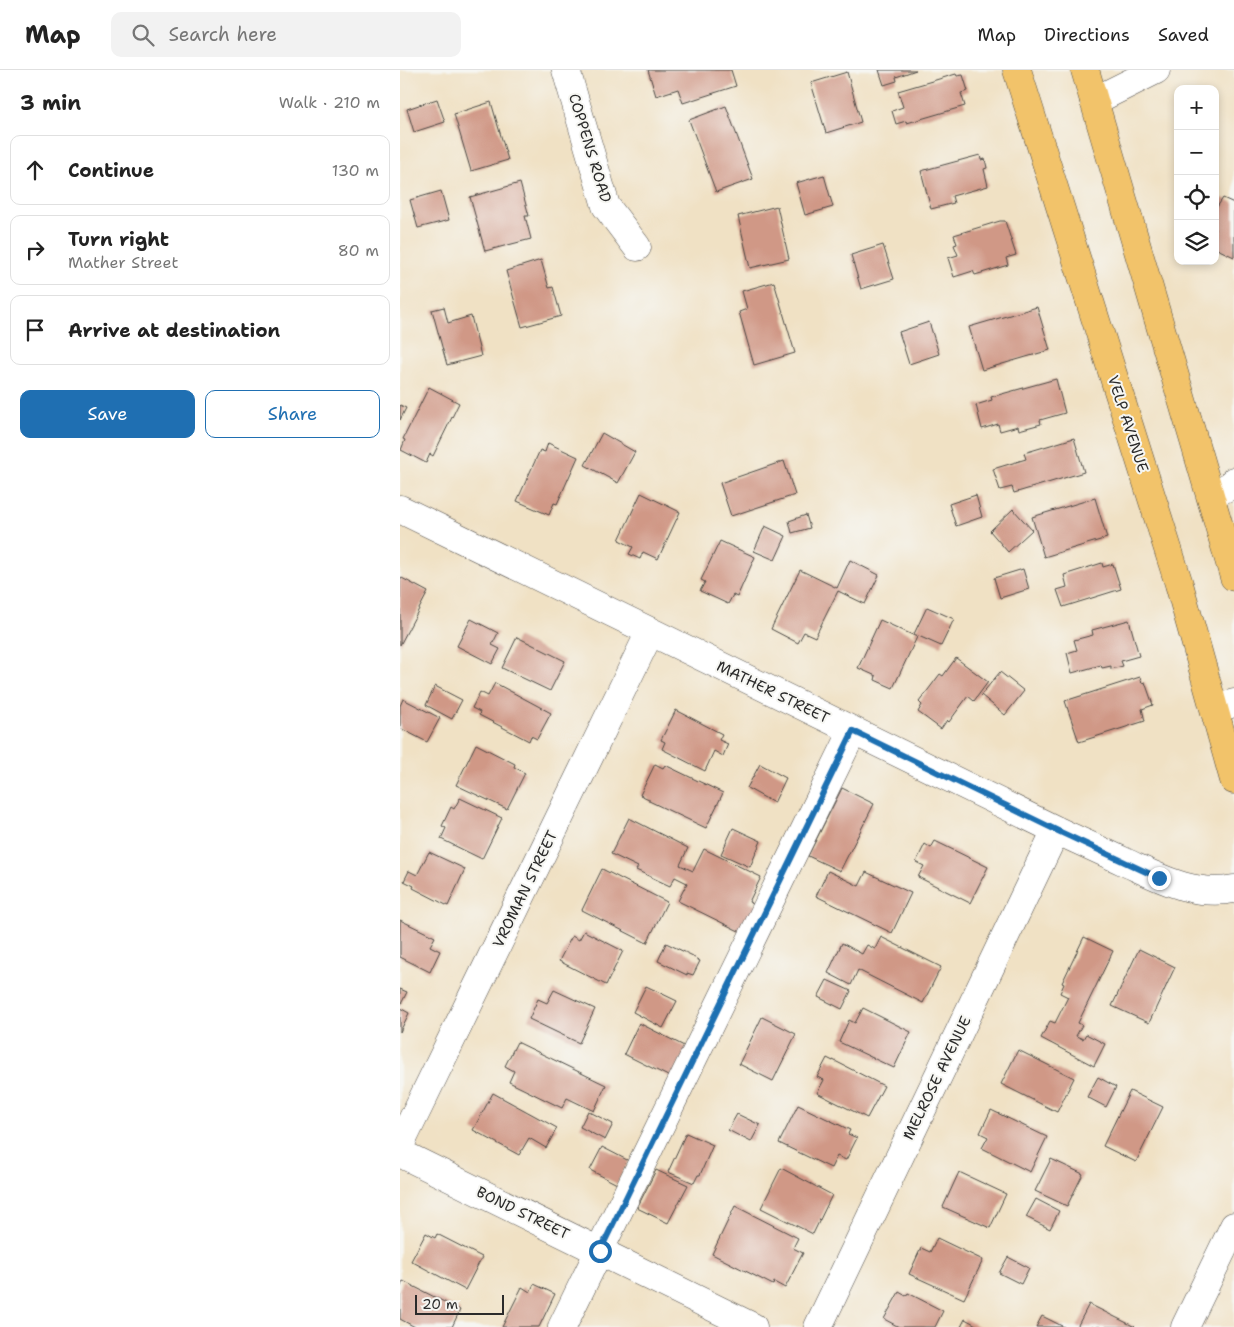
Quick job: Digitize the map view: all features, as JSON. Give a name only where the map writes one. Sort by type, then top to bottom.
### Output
[{"type":"main road","name":"VELP AVENUE","points":[[1017,70],[1179,584],[1224,706],[1234,780]]},
{"type":"main road","points":[[1085,70],[1234,577]]},
{"type":"street","name":"COPPENS ROAD","points":[[566,70],[606,206],[637,248]]},
{"type":"street","points":[[1094,101],[1156,70]]},
{"type":"street","points":[[1211,495],[1230,486],[1234,481]]},
{"type":"street","name":"MATHER STREET","points":[[400,509],[1056,830],[1159,878],[1184,887],[1203,891],[1234,889]]},
{"type":"street","name":"VROMAN STREET","points":[[400,1145],[650,632]]},
{"type":"street","points":[[562,1327],[853,731]]},
{"type":"street","name":"MELROSE AVENUE","points":[[818,1327],[1056,830]]},
{"type":"street","name":"BOND STREET","points":[[400,1153],[753,1327]]},
{"type":"street","points":[[1185,1327],[1234,1226]]},
{"type":"building","points":[[648,70],[731,70],[736,86],[683,103],[678,89],[656,96]]},
{"type":"building","points":[[879,70],[916,70],[896,77],[897,81],[884,85]]},
{"type":"building","points":[[847,72],[861,122],[826,133],[811,83]]},
{"type":"building","points":[[956,74],[957,76],[963,75],[968,91],[961,93],[965,106],[907,123],[906,121],[896,124],[892,111],[903,107],[898,91]]},
{"type":"building","points":[[437,99],[445,122],[414,132],[407,109]]},
{"type":"building","points":[[491,102],[508,160],[471,171],[454,114]]},
{"type":"building","points":[[726,106],[753,179],[716,192],[689,120]]},
{"type":"building","points":[[980,155],[981,160],[985,159],[987,168],[984,169],[988,186],[952,196],[954,203],[931,209],[921,171]]},
{"type":"building","points":[[824,175],[833,207],[805,215],[796,183]]},
{"type":"building","points":[[520,183],[529,216],[525,216],[531,239],[485,251],[470,197]]},
{"type":"building","points":[[441,191],[449,220],[418,228],[410,200]]},
{"type":"building","points":[[1223,198],[1234,203],[1234,257],[1219,250],[1219,204]]},
{"type":"building","points":[[777,206],[789,259],[750,268],[738,216]]},
{"type":"building","points":[[1005,221],[1016,255],[1006,258],[1008,265],[975,275],[973,271],[954,277],[948,258],[958,255],[954,245],[957,244],[954,235]]},
{"type":"building","points":[[883,245],[894,279],[861,289],[851,255]]},
{"type":"building","points":[[541,260],[549,288],[553,287],[561,316],[522,327],[506,271]]},
{"type":"building","points":[[774,282],[795,353],[754,365],[739,312],[747,309],[742,291]]},
{"type":"building","points":[[444,307],[448,323],[471,316],[481,356],[447,365],[432,310]]},
{"type":"building","points":[[1037,307],[1050,350],[982,370],[969,327]]},
{"type":"building","points":[[929,322],[939,354],[909,364],[899,332]]},
{"type":"building","points":[[1056,379],[1065,413],[1040,420],[1041,424],[1019,430],[1018,426],[1000,431],[998,424],[982,429],[976,405],[992,400],[991,397]]},
{"type":"building","points":[[429,387],[459,403],[433,456],[430,454],[426,463],[401,450],[405,440],[403,439]]},
{"type":"building","points":[[400,405],[406,408],[400,420]]},
{"type":"building","points":[[602,433],[635,452],[618,483],[585,465]]},
{"type":"building","points":[[1074,438],[1084,472],[1014,493],[1012,487],[1000,490],[993,469],[1026,459],[1024,453]]},
{"type":"building","points":[[548,443],[578,457],[557,504],[554,503],[549,515],[517,501],[540,450],[545,452]]},
{"type":"building","points":[[784,461],[795,495],[731,516],[720,483]]},
{"type":"building","points":[[641,493],[680,512],[658,559],[643,552],[640,559],[629,554],[633,547],[619,540]]},
{"type":"building","points":[[976,495],[982,517],[956,526],[949,504]]},
{"type":"building","points":[[1095,498],[1107,538],[1044,557],[1032,517]]},
{"type":"building","points":[[1013,509],[1032,530],[1008,552],[990,531]]},
{"type":"building","points":[[806,515],[810,528],[792,533],[789,521]]},
{"type":"building","points":[[765,526],[786,536],[775,560],[754,551]]},
{"type":"building","points":[[720,541],[755,557],[737,597],[733,595],[728,604],[700,591],[705,582],[701,580]]},
{"type":"building","points":[[850,560],[879,575],[865,604],[838,591],[815,637],[804,632],[798,643],[771,629],[800,570],[837,588]]},
{"type":"building","points":[[1102,563],[1103,567],[1113,564],[1121,589],[1063,607],[1057,590],[1067,587],[1064,575]]},
{"type":"building","points":[[1023,569],[1029,589],[1000,598],[994,578]]},
{"type":"building","points":[[400,577],[428,592],[400,645]]},
{"type":"building","points":[[927,607],[954,619],[941,646],[914,634]]},
{"type":"building","points":[[471,619],[498,633],[492,645],[500,649],[492,664],[457,646]]},
{"type":"building","points":[[880,620],[917,637],[893,688],[875,680],[876,676],[858,668]]},
{"type":"building","points":[[1129,620],[1139,656],[1121,661],[1123,666],[1111,669],[1111,666],[1102,668],[1101,665],[1072,673],[1067,653],[1077,650],[1074,640],[1093,635],[1092,630]]},
{"type":"building","points":[[517,637],[565,661],[550,691],[502,668]]},
{"type":"building","points":[[956,658],[988,682],[974,701],[968,696],[949,722],[947,720],[941,729],[918,712],[922,705],[919,702],[940,674],[943,676]]},
{"type":"building","points":[[1000,672],[1024,691],[1005,715],[981,695]]},
{"type":"building","points":[[1140,677],[1142,683],[1145,682],[1153,705],[1142,709],[1145,721],[1079,742],[1065,701]]},
{"type":"building","points":[[495,683],[551,713],[537,739],[531,736],[529,741],[479,715],[480,712],[472,708],[480,692],[488,696]]},
{"type":"building","points":[[435,686],[462,700],[452,719],[426,705]]},
{"type":"building","points":[[403,699],[440,718],[427,742],[400,728],[400,706]]},
{"type":"building","points":[[676,710],[722,734],[719,740],[728,744],[723,756],[714,751],[705,771],[662,749],[665,742],[661,740]]},
{"type":"building","points":[[476,744],[515,764],[514,767],[525,773],[507,809],[456,785]]},
{"type":"building","points":[[655,764],[663,768],[665,765],[723,793],[706,828],[640,795]]},
{"type":"building","points":[[760,764],[786,778],[774,803],[747,788]]},
{"type":"building","points":[[842,788],[874,804],[840,871],[808,856]]},
{"type":"building","points":[[460,798],[502,818],[482,859],[441,839],[446,828],[442,826],[451,807],[454,809]]},
{"type":"building","points":[[629,818],[688,848],[680,865],[693,871],[704,849],[761,877],[749,902],[763,909],[749,936],[678,901],[687,883],[675,877],[670,886],[636,870],[638,867],[611,854]]},
{"type":"building","points":[[733,828],[761,841],[750,867],[721,854]]},
{"type":"building","points":[[935,841],[988,867],[970,903],[918,877],[924,866],[916,862],[925,844],[931,848]]},
{"type":"building","points":[[429,852],[465,869],[448,906],[413,888],[414,886],[404,881],[409,871],[417,875]]},
{"type":"building","points":[[602,869],[667,902],[647,943],[582,910]]},
{"type":"building","points":[[828,871],[859,886],[866,872],[911,893],[892,933],[816,896]]},
{"type":"building","points":[[400,920],[435,937],[430,946],[440,951],[430,972],[400,957]]},
{"type":"building","points":[[584,931],[623,951],[606,985],[559,961],[572,936],[579,940]]},
{"type":"building","points":[[881,937],[941,967],[923,1003],[858,970],[851,985],[828,973],[842,943],[862,954],[867,945],[875,949]]},
{"type":"building","points":[[1084,937],[1113,951],[1078,1023],[1082,1025],[1076,1036],[1083,1039],[1086,1034],[1105,1044],[1094,1066],[1041,1038],[1050,1021],[1055,1023],[1068,997],[1060,993],[1064,984],[1062,983]]},
{"type":"building","points":[[666,943],[700,961],[693,975],[687,973],[687,975],[658,961]]},
{"type":"building","points":[[1139,949],[1175,967],[1149,1023],[1112,1006]]},
{"type":"building","points":[[827,980],[851,991],[842,1009],[818,997]]},
{"type":"building","points":[[646,986],[677,1001],[663,1028],[633,1012]]},
{"type":"building","points":[[400,989],[407,992],[400,1006]]},
{"type":"building","points":[[554,990],[595,1009],[579,1043],[529,1019],[538,999],[547,1003]]},
{"type":"building","points":[[400,1008],[409,1013],[400,1032]]},
{"type":"building","points":[[863,1008],[911,1032],[894,1068],[839,1042],[849,1020],[855,1023]]},
{"type":"building","points":[[762,1017],[796,1034],[773,1081],[739,1064]]},
{"type":"building","points":[[639,1023],[688,1048],[672,1078],[624,1054]]},
{"type":"building","points":[[517,1042],[606,1085],[594,1111],[567,1098],[562,1108],[509,1082],[514,1071],[505,1066]]},
{"type":"building","points":[[1018,1050],[1074,1078],[1057,1112],[1001,1084]]},
{"type":"building","points":[[827,1058],[884,1086],[867,1118],[817,1093],[824,1080],[817,1077]]},
{"type":"building","points":[[1098,1077],[1116,1087],[1106,1107],[1087,1097]]},
{"type":"building","points":[[1130,1091],[1163,1107],[1136,1162],[1103,1146]]},
{"type":"building","points":[[493,1093],[557,1128],[546,1148],[529,1138],[519,1155],[473,1130]]},
{"type":"building","points":[[798,1105],[850,1130],[848,1134],[857,1138],[846,1160],[837,1156],[831,1168],[779,1143]]},
{"type":"building","points":[[991,1110],[1047,1137],[1030,1172],[982,1148],[988,1137],[980,1133]]},
{"type":"building","points":[[588,1111],[613,1124],[605,1140],[580,1127]]},
{"type":"building","points":[[737,1114],[760,1125],[751,1142],[728,1130]]},
{"type":"building","points":[[686,1133],[713,1145],[700,1175],[698,1175],[694,1183],[668,1172]]},
{"type":"building","points":[[602,1147],[629,1161],[617,1184],[590,1170]]},
{"type":"building","points":[[1051,1159],[1083,1174],[1067,1206],[1035,1191]]},
{"type":"building","points":[[781,1168],[832,1195],[813,1234],[761,1208]]},
{"type":"building","points":[[656,1170],[688,1185],[668,1223],[637,1208]]},
{"type":"building","points":[[959,1172],[1006,1194],[990,1228],[943,1207]]},
{"type":"building","points":[[1036,1199],[1059,1211],[1050,1229],[1026,1217]]},
{"type":"building","points":[[735,1206],[798,1238],[793,1248],[803,1253],[785,1288],[774,1282],[773,1285],[712,1254]]},
{"type":"building","points":[[426,1233],[435,1238],[437,1234],[482,1257],[465,1290],[411,1261]]},
{"type":"building","points":[[937,1238],[983,1260],[964,1299],[909,1274],[921,1248],[930,1252]]},
{"type":"building","points":[[1008,1257],[1029,1268],[1021,1284],[999,1273]]},
{"type":"building","points":[[403,1281],[460,1310],[452,1327],[415,1327],[400,1319],[400,1288]]},
{"type":"building","points":[[534,1284],[555,1294],[539,1327],[502,1327],[522,1287],[530,1292]]},
{"type":"building","points":[[899,1292],[906,1296],[908,1293],[943,1311],[935,1327],[899,1327],[884,1319]]},
{"type":"building","points":[[1089,1304],[1135,1327],[1077,1327]]},
{"type":"building","points":[[1042,1316],[1064,1327],[1036,1327]]},
{"type":"building","points":[[965,1319],[980,1327],[961,1327]]},
{"type":"route","points":[[600,1251],[853,731],[1159,878]]}]
